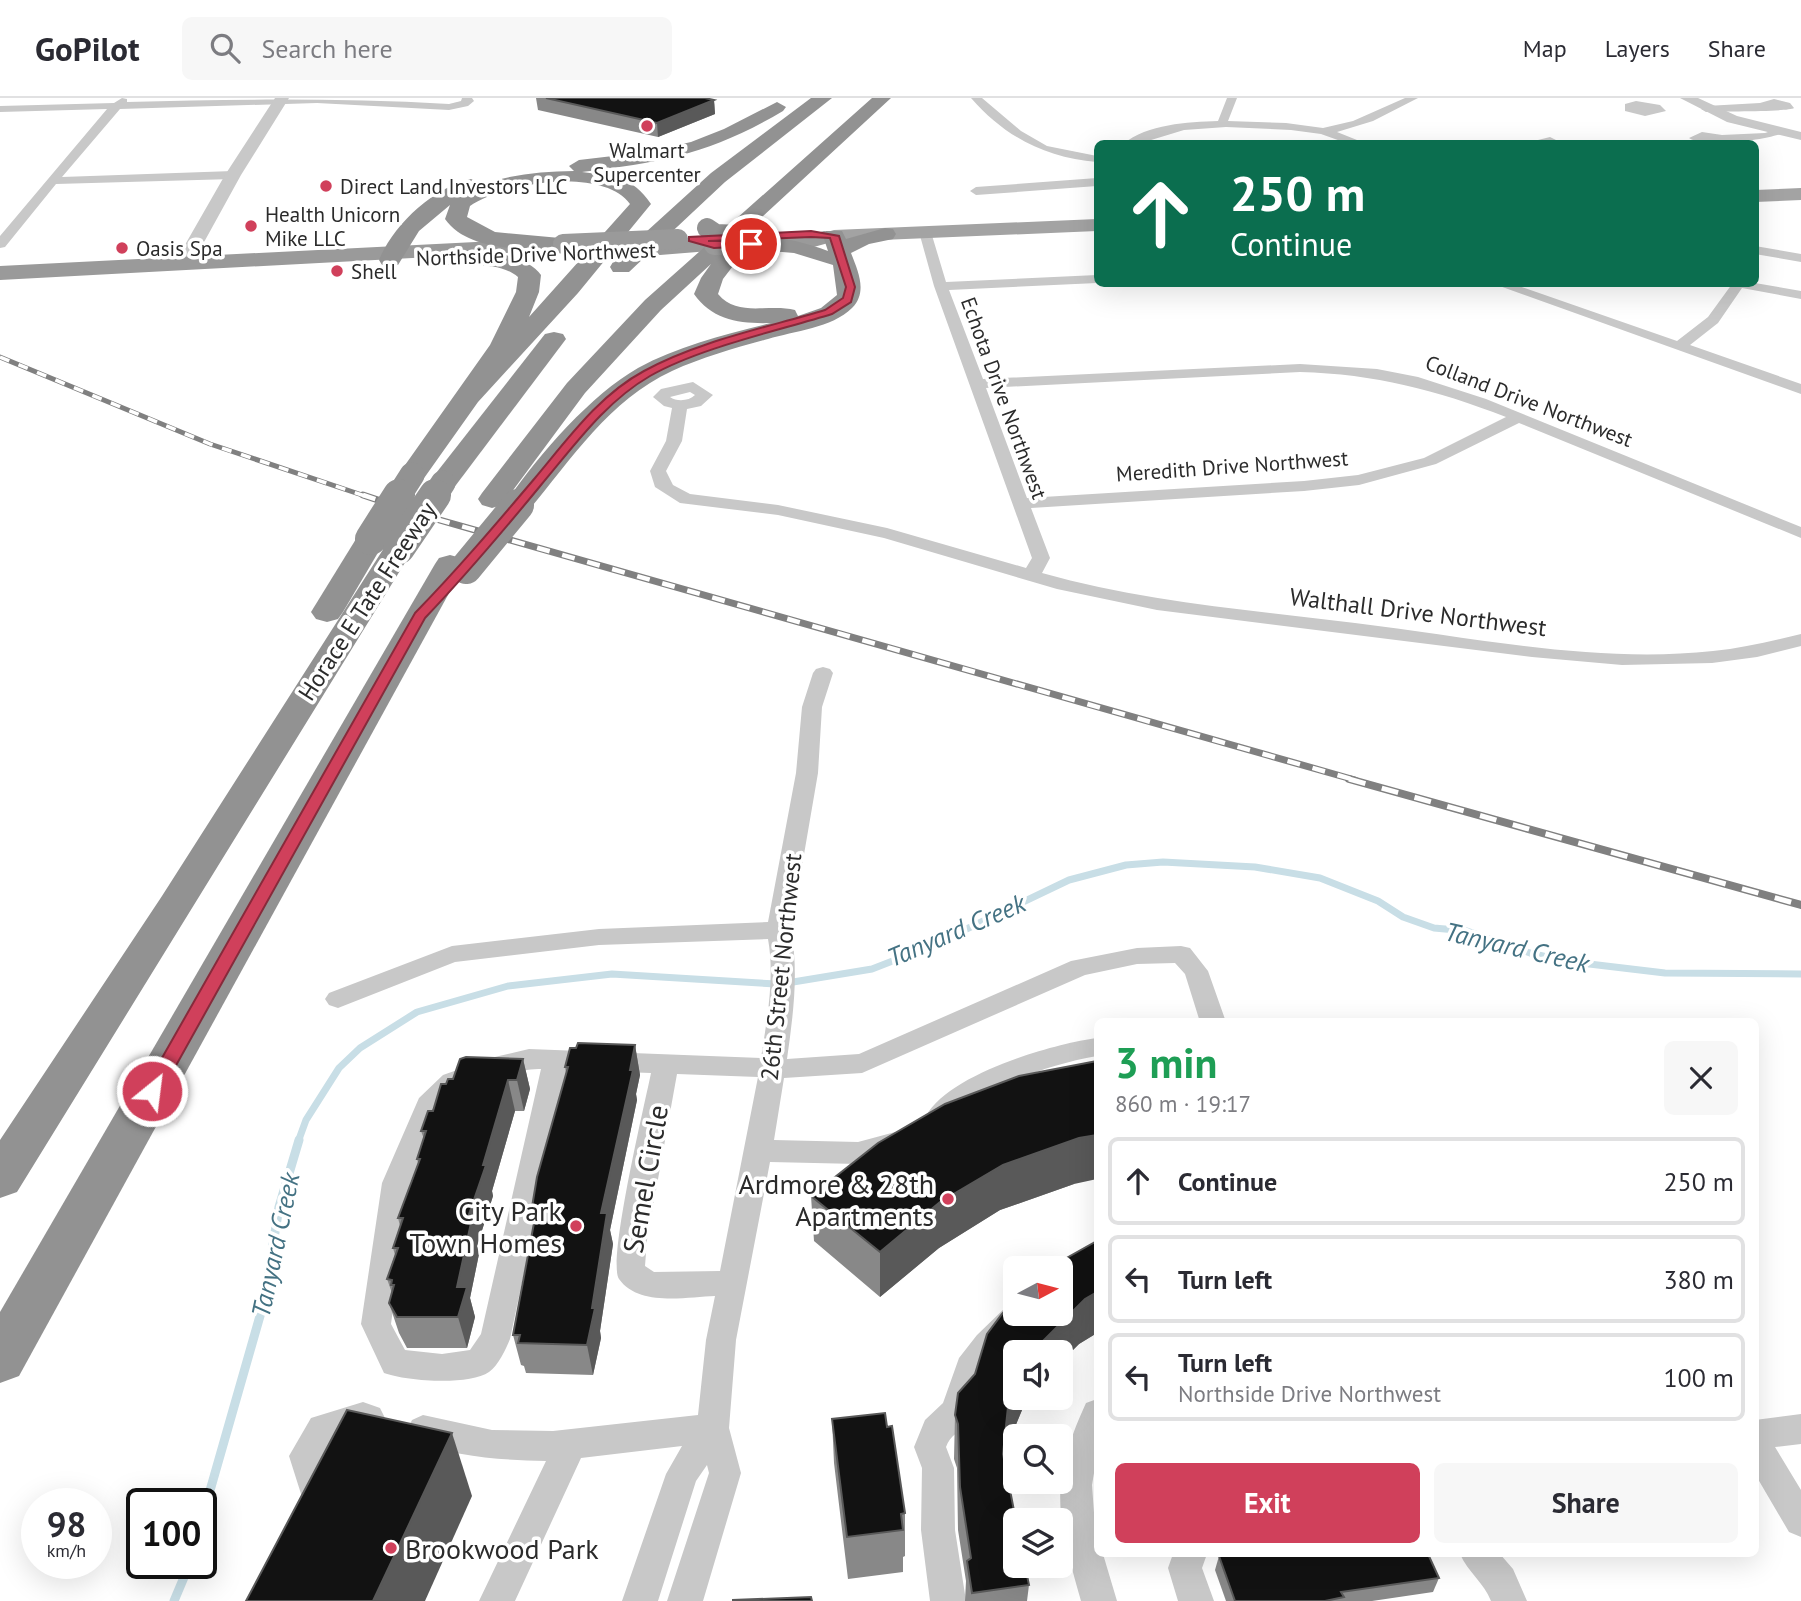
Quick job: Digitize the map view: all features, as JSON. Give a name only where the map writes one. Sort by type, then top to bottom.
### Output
[{"type":"highway","points":[[600,254],[710,163],[795,98]]},
{"type":"highway","points":[[391,256],[395,245],[441,200],[468,186],[510,174],[637,159],[695,146],[726,135],[795,98]]},
{"type":"highway","points":[[610,279],[651,236],[706,188],[762,142],[824,98]]},
{"type":"highway","points":[[832,245],[835,293],[825,304],[804,312],[769,316],[744,315],[716,307],[706,294],[712,278],[819,133],[839,98]]},
{"type":"highway","points":[[819,133],[862,98]]},
{"type":"highway","points":[[766,164],[881,98]]},
{"type":"highway","points":[[819,133],[897,98]]},
{"type":"highway","points":[[0,1360],[420,616],[505,502],[568,399],[615,344],[801,158]]},
{"type":"highway","points":[[462,403],[600,254],[641,204],[632,190],[617,183],[566,176],[512,181],[477,192],[458,205],[455,213],[462,225],[487,236],[568,248]]},
{"type":"highway","name":"Northside Drive Northwest","points":[[391,256],[443,258],[568,248],[697,232],[768,240],[812,250],[832,245]]},
{"type":"highway","points":[[832,245],[885,234]]},
{"type":"highway","points":[[505,502],[619,393],[647,373],[692,354],[817,316],[841,306],[851,293],[832,245]]},
{"type":"highway","name":"Northside Drive Northwest","points":[[172,274],[216,262],[568,248]]},
{"type":"highway","points":[[385,543],[412,475],[514,328],[531,280],[525,270],[509,263],[443,258]]},
{"type":"highway","points":[[0,271],[133,266],[152,273],[172,274]]},
{"type":"highway","name":"Horace E Tate Freeway","points":[[0,1180],[176,905],[385,543],[443,483],[494,414],[567,325]]},
{"type":"main road","points":[[1759,196],[1801,194]]},
{"type":"main road","points":[[885,234],[1094,225]]},
{"type":"street","points":[[422,105],[439,98]]},
{"type":"street","points":[[0,109],[122,102],[281,99],[352,100],[449,107],[464,104],[469,100],[467,98]]},
{"type":"street","points":[[976,98],[1030,144],[1060,154],[1094,159]]},
{"type":"street","points":[[1224,124],[1222,118],[1230,108],[1232,98]]},
{"type":"street","points":[[1322,131],[1352,123],[1413,98]]},
{"type":"street","points":[[1614,98],[1629,106]]},
{"type":"street","points":[[1687,98],[1732,119],[1801,136]]},
{"type":"street","points":[[172,274],[281,99]]},
{"type":"street","points":[[0,243],[122,102]]},
{"type":"street","points":[[1706,109],[1765,106]]},
{"type":"street","points":[[1140,140],[1167,131],[1224,124],[1288,126],[1322,131],[1350,140]]},
{"type":"street","points":[[1721,138],[1768,136],[1780,131]]},
{"type":"street","points":[[54,181],[233,175]]},
{"type":"street","points":[[976,191],[1094,182]]},
{"type":"street","name":"Echota Drive Northwest","points":[[925,232],[941,286],[1041,558],[1039,566],[1030,575]]},
{"type":"street","points":[[1759,251],[1801,258]]},
{"type":"street","points":[[941,286],[1094,279]]},
{"type":"street","points":[[1510,287],[1801,389]]},
{"type":"street","points":[[1678,346],[1693,339],[1714,322],[1737,287]]},
{"type":"street","points":[[1756,287],[1801,295]]},
{"type":"street","name":"Colland Drive Northwest","points":[[977,384],[1300,368],[1340,368],[1384,373],[1424,382],[1519,417],[1801,533]]},
{"type":"street","name":"Walthall Drive Northwest","points":[[680,405],[674,441],[658,471],[661,483],[674,494],[698,502],[778,510],[887,533],[1093,592],[1157,604],[1592,657],[1699,659],[1740,654],[1801,640]]},
{"type":"street","name":"Meredith Drive Northwest","points":[[1021,503],[1304,486],[1359,480],[1430,461],[1519,417]]},
{"type":"street","name":"26th Street Northwest","points":[[685,1601],[725,1473],[713,1428],[721,1340],[773,1068],[781,1010],[781,942],[789,860],[807,773],[812,707],[823,673]]},
{"type":"street","points":[[338,999],[452,954],[599,937],[781,942]]},
{"type":"street","points":[[556,1059],[495,1339],[479,1362],[442,1368],[395,1363],[376,1324],[396,1183],[429,1105],[452,1082],[490,1066],[529,1059],[556,1059],[666,1063],[799,1069],[862,1063],[1080,967],[1137,956],[1181,954],[1196,971],[1212,1018]]},
{"type":"street","points":[[758,1151],[858,1153],[901,1141],[931,1125],[951,1104],[989,1082],[1045,1057],[1094,1048]]},
{"type":"street","name":"Semel Circle","points":[[666,1063],[632,1240],[630,1272],[649,1285],[733,1283]]},
{"type":"street","points":[[948,1601],[938,1530],[938,1468],[930,1447],[936,1430],[956,1412],[970,1368],[988,1344],[1007,1326]]},
{"type":"street","points":[[309,1527],[322,1502],[305,1457],[322,1428],[363,1416],[492,1445],[571,1443],[713,1428]]},
{"type":"street","points":[[1094,1419],[1084,1438],[1074,1497],[1077,1524],[1099,1601]]},
{"type":"street","name":"26th Street Northwest","points":[[640,1601],[682,1474],[713,1428]]},
{"type":"street","points":[[1759,1434],[1801,1429]]},
{"type":"street","points":[[497,1601],[571,1443]]},
{"type":"street","points":[[1759,1450],[1801,1521]]},
{"type":"street","points":[[1189,1557],[1185,1569],[1196,1601]]},
{"type":"street","points":[[1479,1557],[1501,1581],[1509,1601]]},
{"type":"building","points":[[546,98],[705,98],[714,100],[657,123]]},
{"type":"building","name":"City Park Town Homes","points":[[578,1043],[635,1045],[630,1070],[633,1070],[601,1213],[607,1213],[592,1308],[595,1308],[587,1345],[518,1343],[520,1335],[513,1335],[537,1207],[532,1207],[537,1177],[568,1067],[565,1067],[570,1048],[576,1048]]},
{"type":"building","points":[[460,1059],[523,1059],[517,1080],[508,1080],[483,1165],[486,1165],[466,1223],[471,1223],[457,1287],[467,1287],[458,1317],[397,1317],[389,1303],[394,1285],[391,1285],[392,1280],[387,1279],[398,1248],[393,1248],[403,1218],[398,1218],[420,1159],[417,1159],[426,1131],[421,1131],[428,1111],[433,1111],[441,1084],[453,1079]]},
{"type":"building","points":[[1094,1062],[1094,1136],[1079,1138],[1003,1165],[940,1202],[880,1252],[811,1196],[878,1143],[945,1104],[1019,1076]]},
{"type":"building","points":[[1094,1243],[1094,1294],[1073,1311],[1073,1256],[1070,1256]]},
{"type":"building","points":[[1002,1314],[1003,1326],[1058,1326],[1044,1340],[1003,1340],[1003,1410],[1008,1410],[1006,1424],[1003,1424],[1003,1494],[1011,1494],[1013,1508],[1003,1508],[1003,1578],[1028,1578],[1029,1585],[972,1593],[967,1561],[971,1558],[960,1487],[958,1424],[955,1415],[958,1393],[975,1374],[987,1334]]},
{"type":"building","points":[[347,1410],[452,1433],[373,1601],[246,1601]]},
{"type":"building","points":[[885,1413],[887,1427],[892,1426],[905,1513],[901,1514],[903,1530],[847,1537],[832,1419]]},
{"type":"building","points":[[1219,1557],[1429,1557],[1439,1578],[1341,1592],[1344,1597],[1325,1601],[1235,1601]]},
{"type":"building","points":[[811,1597],[812,1601],[733,1601],[733,1600]]},
{"type":"waterway","name":"Tanyard Creek","points":[[787,983],[872,969],[931,946],[1069,880],[1126,865],[1163,862],[1255,867],[1320,878],[1378,901],[1403,917],[1434,928],[1467,931],[1530,953],[1564,961],[1665,973],[1801,974]]},
{"type":"waterway","name":"Tanyard Creek","points":[[298,1142],[306,1120],[339,1068],[360,1048],[417,1012],[508,986],[612,974],[776,984]]},
{"type":"waterway","name":"Tanyard Creek","points":[[211,1488],[264,1302],[279,1207],[299,1140]]},
{"type":"waterway","name":"Tanyard Creek","points":[[174,1601],[183,1579]]},
{"type":"railway","points":[[0,357],[210,444],[368,497]]},
{"type":"railway","points":[[363,495],[429,517],[1355,780]]},
{"type":"railway","points":[[1349,779],[1801,905]]},
{"type":"place","name":"Walmart Supercenter","points":[[647,126]]},
{"type":"place","name":"Direct Land Investors LLC","points":[[326,186]]},
{"type":"place","name":"Health Unicorn Mike LLC","points":[[251,226]]},
{"type":"place","name":"Oasis Spa","points":[[122,248]]},
{"type":"place","name":"Shell","points":[[337,271]]},
{"type":"place","name":"Ardmore & 28th Apartments","points":[[948,1199]]},
{"type":"place","name":"City Park Town Homes","points":[[576,1226]]},
{"type":"place","name":"Brookwood Park","points":[[391,1548]]},
{"type":"route","points":[[152,1091],[420,616],[466,568],[587,424],[619,393],[647,373],[692,354],[817,316],[841,306],[848,300],[851,287],[834,236],[811,234],[692,239],[714,246],[751,244]]}]
